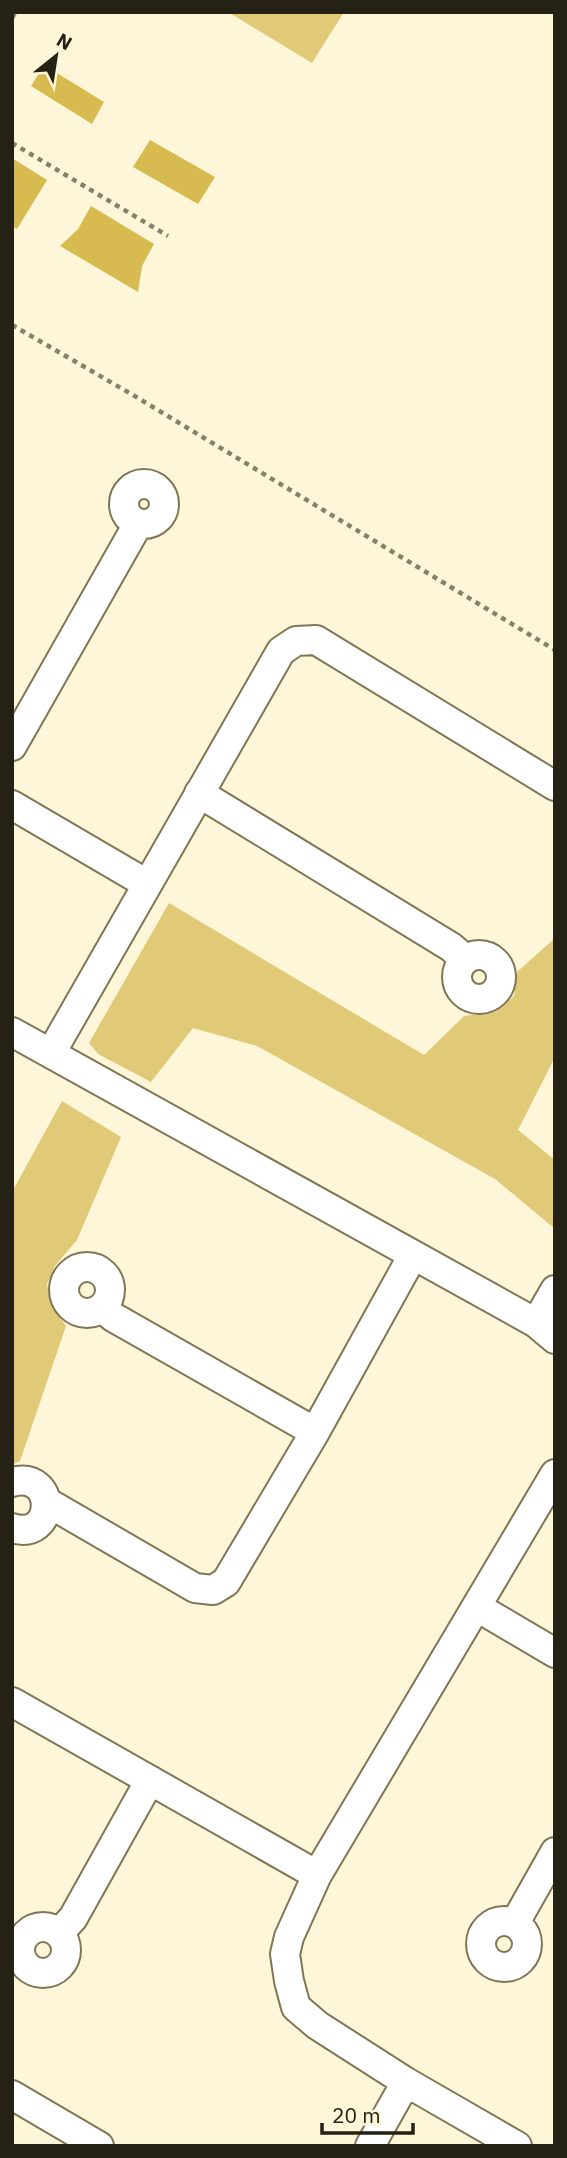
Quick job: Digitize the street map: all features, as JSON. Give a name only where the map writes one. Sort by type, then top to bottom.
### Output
[{"type":"street","points":[[12,746],[138,524]]},
{"type":"street","points":[[51,1053],[281,651],[296,640],[316,640],[555,786]]},
{"type":"street","points":[[199,793],[451,947],[466,959]]},
{"type":"street","points":[[12,805],[147,884]]},
{"type":"street","points":[[12,1031],[546,1331],[555,1290]]},
{"type":"street","points":[[47,1502],[195,1588],[213,1590],[226,1582],[315,1432],[413,1255]]},
{"type":"street","points":[[102,1308],[113,1317],[315,1432]]},
{"type":"street","points":[[517,2146],[406,2082],[317,2025],[296,2007],[285,1954],[289,1937],[317,1875],[555,1474]]},
{"type":"street","points":[[12,1482],[32,1482],[44,1494],[47,1502],[46,1513],[40,1523],[31,1529],[20,1531],[12,1528]]},
{"type":"street","points":[[477,1606],[555,1653]]},
{"type":"street","points":[[12,1702],[317,1875]]},
{"type":"street","points":[[59,1933],[73,1918],[150,1780]]},
{"type":"street","points":[[515,1923],[555,1852]]},
{"type":"street","points":[[370,2146],[406,2082]]},
{"type":"street","points":[[12,2095],[99,2146]]},
{"type":"path","points":[[12,18],[16,12]]},
{"type":"path","points":[[12,143],[168,236]]},
{"type":"path","points":[[12,325],[555,650]]},
{"type":"shaded area","points":[[228,12],[344,12],[312,63]]},
{"type":"shaded area","points":[[169,903],[424,1055],[464,1016],[495,1012],[514,996],[517,972],[555,938],[555,1057],[518,1130],[555,1160],[555,1229],[495,1179],[257,1046],[193,1028],[151,1082],[98,1054],[89,1043]]},
{"type":"shaded area","points":[[62,1101],[121,1137],[77,1240],[55,1266],[47,1284],[51,1305],[66,1326],[20,1461],[12,1465],[12,1192]]},
{"type":"building","points":[[44,65],[104,102],[92,124],[31,86]]},
{"type":"building","points":[[150,140],[215,177],[198,204],[133,167]]},
{"type":"building","points":[[12,158],[47,180],[17,229],[12,226]]},
{"type":"building","points":[[91,206],[154,244],[142,266],[138,292],[60,246],[78,229]]}]
